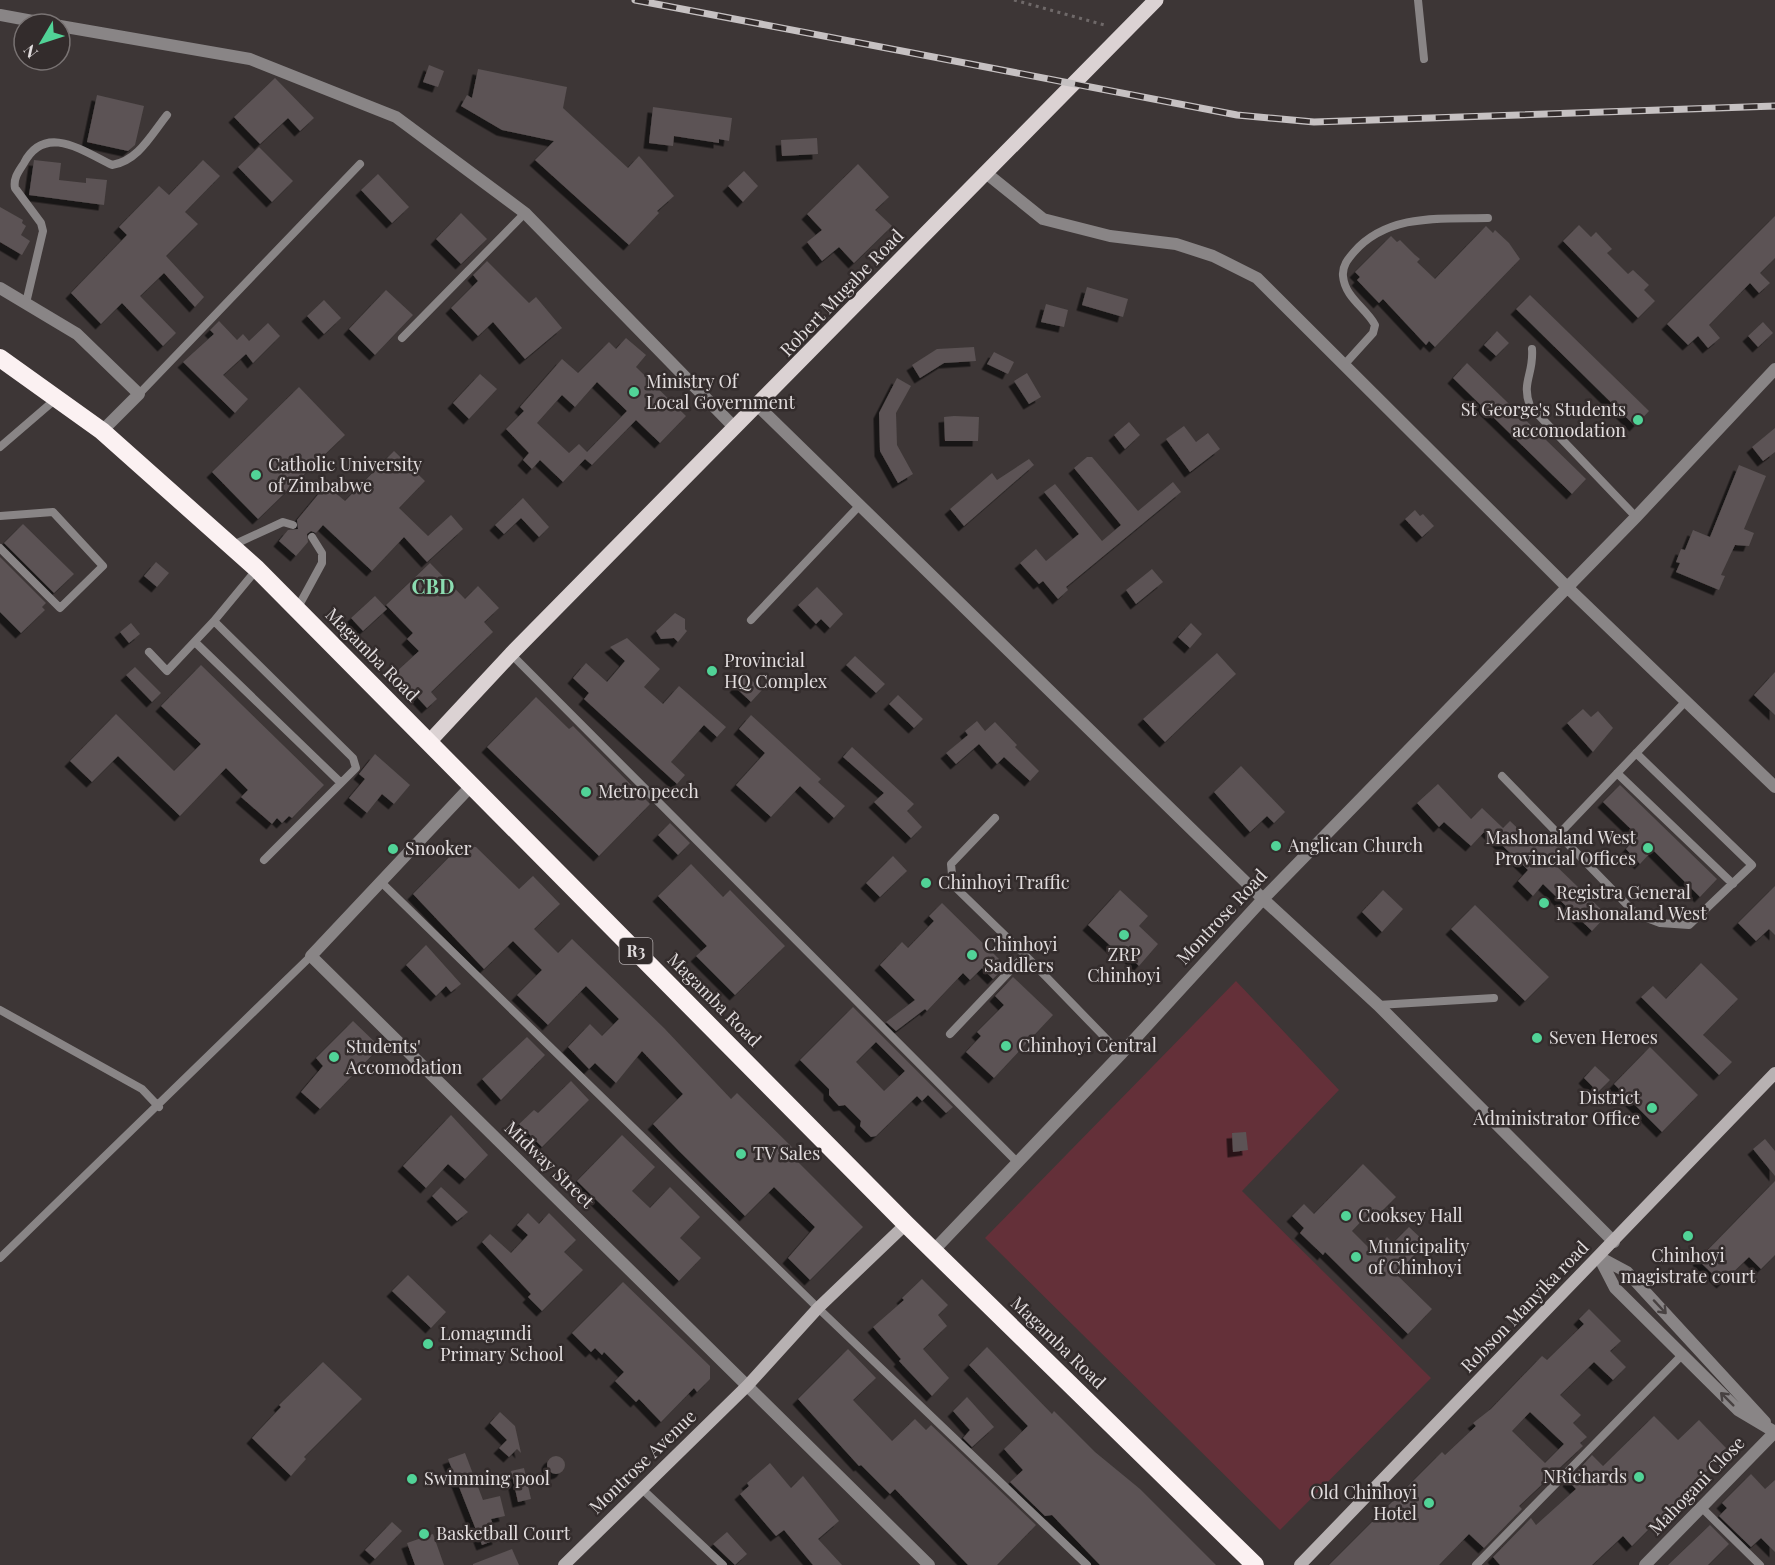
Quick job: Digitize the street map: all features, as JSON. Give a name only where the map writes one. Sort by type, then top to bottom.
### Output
[{"type":"highway","name":"Magamba Road","points":[[0,358],[102,431],[257,569],[906,1224],[1254,1565]]},
{"type":"main road","name":"Robert Mugabe Road","points":[[429,741],[511,654],[1156,0]]},
{"type":"street","points":[[72,28],[250,59],[396,117],[525,213],[735,428]]},
{"type":"street","points":[[986,173],[1043,219],[1110,236],[1176,244],[1214,256],[1257,278],[1567,587],[1775,787]]},
{"type":"street","points":[[0,288],[77,334],[139,394],[102,431]]},
{"type":"street","name":"Montrose Road","points":[[934,1250],[1121,1054],[1263,899],[1636,517],[1775,369]]},
{"type":"street","points":[[758,406],[1263,899],[1378,1005],[1614,1242]]},
{"type":"street","points":[[311,956],[472,785]]},
{"type":"street","name":"Midway Street","points":[[311,956],[929,1565]]},
{"type":"street","name":"Robson Manyika road","points":[[1300,1565],[1775,1073]]},
{"type":"street","name":"Montrose Avenue","points":[[564,1565],[748,1385],[818,1308],[906,1224]]},
{"type":"street","points":[[1599,1257],[1615,1288],[1737,1410],[1775,1432]]},
{"type":"street","points":[[1599,1257],[1627,1272],[1775,1432]]},
{"type":"street","name":"Mahogani Close","points":[[1645,1565],[1775,1432]]},
{"type":"lane","points":[[1418,0],[1424,59]]},
{"type":"lane","points":[[26,303],[43,231],[41,223],[15,188],[14,181],[29,152],[34,147],[60,141],[112,165],[119,164],[132,159],[167,115]]},
{"type":"lane","points":[[139,394],[360,164]]},
{"type":"lane","points":[[402,338],[525,213]]},
{"type":"lane","points":[[1344,364],[1373,333],[1375,325],[1347,290],[1343,275],[1346,262],[1361,244],[1387,228],[1406,221],[1488,218]]},
{"type":"lane","points":[[1532,349],[1533,364],[1525,390],[1530,406],[1636,517]]},
{"type":"lane","points":[[0,447],[57,398]]},
{"type":"lane","points":[[751,620],[860,505]]},
{"type":"lane","points":[[0,516],[53,512],[103,566],[60,608],[0,548]]},
{"type":"lane","points":[[231,546],[283,522],[293,525]]},
{"type":"lane","points":[[297,609],[322,563],[322,553],[312,537]]},
{"type":"lane","points":[[149,652],[167,671],[196,643],[257,569]]},
{"type":"lane","points":[[214,621],[353,758],[356,768],[264,860]]},
{"type":"lane","points":[[196,643],[340,782]]},
{"type":"lane","points":[[511,654],[1017,1162]]},
{"type":"lane","points":[[1559,834],[1685,702]]},
{"type":"lane","points":[[1502,776],[1636,914],[1660,923],[1689,925],[1752,866],[1636,753]]},
{"type":"lane","points":[[1617,773],[1733,884]]},
{"type":"lane","points":[[995,818],[951,864],[953,885],[1025,954],[1121,1054]]},
{"type":"lane","points":[[381,882],[818,1308],[1087,1565]]},
{"type":"lane","points":[[950,1034],[1025,954]]},
{"type":"lane","points":[[0,1258],[159,1107],[311,956]]},
{"type":"lane","points":[[1378,1005],[1494,998]]},
{"type":"lane","points":[[0,1010],[142,1089],[159,1107]]},
{"type":"lane","points":[[1476,1565],[1682,1355]]},
{"type":"lane","points":[[642,1489],[723,1565]]},
{"type":"lane","points":[[1701,1507],[1760,1565]]},
{"type":"path","points":[[1014,0],[1125,31]]},
{"type":"shaded area","points":[[1236,981],[1339,1090],[1242,1191],[1431,1378],[1280,1530],[985,1238]]},
{"type":"building","points":[[429,65],[444,71],[438,87],[423,82]]},
{"type":"building","points":[[478,69],[567,87],[563,108],[628,168],[639,156],[674,196],[657,211],[659,213],[629,245],[535,160],[554,141],[502,130],[461,106],[467,95],[472,98]]},
{"type":"building","points":[[275,78],[314,118],[300,131],[288,118],[260,144],[234,117]]},
{"type":"building","points":[[97,95],[144,106],[135,145],[128,151],[87,142]]},
{"type":"building","points":[[653,107],[732,118],[729,141],[719,139],[719,143],[674,136],[673,146],[649,143]]},
{"type":"building","points":[[817,138],[818,154],[782,156],[781,140]]},
{"type":"building","points":[[259,147],[293,181],[272,202],[238,167]]},
{"type":"building","points":[[34,160],[61,163],[59,180],[86,183],[86,178],[107,180],[104,205],[29,195]]},
{"type":"building","points":[[203,160],[220,176],[185,212],[198,224],[166,256],[204,297],[195,307],[164,273],[140,296],[176,333],[163,346],[122,303],[101,324],[71,293],[127,235],[119,227],[159,186],[169,195]]},
{"type":"building","points":[[858,164],[889,197],[875,210],[892,226],[854,263],[839,247],[822,261],[807,242],[822,230],[807,214]]},
{"type":"building","points":[[744,171],[758,186],[743,202],[728,186]]},
{"type":"building","points":[[378,174],[409,207],[392,223],[361,190]]},
{"type":"building","points":[[0,207],[23,220],[22,223],[26,226],[21,235],[30,241],[22,255],[0,242]]},
{"type":"building","points":[[461,213],[487,239],[461,264],[436,239]]},
{"type":"building","points":[[1775,216],[1775,258],[1760,273],[1770,283],[1759,293],[1750,283],[1709,325],[1720,338],[1708,348],[1698,336],[1688,345],[1667,324]]},
{"type":"building","points":[[1579,225],[1591,237],[1596,232],[1612,249],[1607,253],[1628,274],[1633,270],[1649,285],[1644,290],[1655,301],[1638,318],[1563,241]]},
{"type":"building","points":[[1486,226],[1493,233],[1495,230],[1509,243],[1520,259],[1435,347],[1429,341],[1426,345],[1383,299],[1379,303],[1357,280],[1360,277],[1355,272],[1391,236],[1397,242],[1400,240],[1420,259],[1417,262],[1435,279]]},
{"type":"building","points":[[487,261],[529,303],[536,297],[562,328],[525,359],[493,322],[478,336],[451,308],[478,281],[473,275]]},
{"type":"building","points":[[1087,287],[1128,299],[1123,317],[1082,305]]},
{"type":"building","points":[[386,290],[413,315],[375,355],[349,329]]},
{"type":"building","points":[[1530,295],[1649,411],[1635,426],[1516,309]]},
{"type":"building","points":[[324,300],[341,318],[324,334],[307,316]]},
{"type":"building","points":[[1046,304],[1068,310],[1064,327],[1041,322]]},
{"type":"building","points":[[219,321],[237,340],[243,334],[249,341],[268,323],[280,336],[253,363],[246,354],[223,375],[248,399],[235,413],[183,362],[214,334],[210,330]]},
{"type":"building","points":[[1763,322],[1773,333],[1758,347],[1748,336]]},
{"type":"building","points":[[1497,331],[1509,343],[1496,356],[1484,345]]},
{"type":"building","points":[[626,338],[646,355],[636,367],[686,416],[660,443],[636,420],[592,465],[585,459],[563,482],[540,460],[532,469],[523,460],[529,453],[506,429],[524,411],[520,407],[562,359],[578,373],[609,342],[616,349]],"holes":[[[597,382],[627,411],[587,452],[579,444],[569,453],[537,423],[562,395],[575,407]]]},
{"type":"building","points":[[974,347],[976,361],[944,363],[920,378],[912,365],[937,349]]},
{"type":"building","points":[[994,352],[1014,362],[1008,374],[987,364]]},
{"type":"building","points":[[1467,363],[1586,479],[1572,494],[1453,378]]},
{"type":"building","points":[[1027,373],[1041,397],[1029,404],[1014,381]]},
{"type":"building","points":[[480,374],[497,389],[469,419],[453,403]]},
{"type":"building","points":[[897,378],[911,386],[896,413],[897,445],[913,474],[898,483],[880,451],[879,413]]},
{"type":"building","points":[[299,387],[345,435],[258,519],[212,472]]},
{"type":"building","points":[[944,417],[979,417],[978,441],[945,441]]},
{"type":"building","points":[[1129,422],[1140,435],[1125,449],[1114,435]]},
{"type":"building","points":[[1184,426],[1196,442],[1208,433],[1220,449],[1190,472],[1166,439]]},
{"type":"building","points":[[1775,428],[1775,452],[1763,461],[1752,447]]},
{"type":"building","points":[[394,451],[425,481],[399,508],[428,536],[451,515],[463,529],[427,562],[404,537],[372,571],[323,525],[316,533],[311,531],[307,534],[308,542],[296,556],[279,541],[288,530],[298,529],[297,520],[326,485],[345,501]]},
{"type":"building","points":[[1087,457],[1092,457],[1138,511],[1173,482],[1181,492],[1066,587],[1068,590],[1058,599],[1043,581],[1039,584],[1020,563],[1036,549],[1046,561],[1079,534],[1044,492],[1055,484],[1102,541],[1121,525],[1074,468]]},
{"type":"building","points":[[1029,459],[1034,465],[964,526],[950,509],[992,473],[997,480]]},
{"type":"building","points":[[1739,465],[1766,476],[1744,529],[1754,533],[1749,546],[1735,545],[1721,575],[1725,576],[1719,590],[1676,572],[1680,563],[1676,562],[1681,549],[1685,550],[1693,530],[1710,537]]},
{"type":"building","points":[[523,498],[549,527],[539,537],[521,518],[504,534],[495,525]]},
{"type":"building","points":[[1415,510],[1420,516],[1423,514],[1434,526],[1422,537],[1405,519]]},
{"type":"building","points":[[23,524],[74,574],[54,593],[4,543]]},
{"type":"building","points":[[0,557],[46,603],[42,607],[45,610],[21,633],[0,612]]},
{"type":"building","points":[[156,562],[169,573],[157,587],[144,576]]},
{"type":"building","points":[[430,563],[465,599],[478,586],[499,608],[484,622],[493,632],[431,692],[437,699],[427,708],[395,673],[419,651],[407,639],[413,633],[386,605]]},
{"type":"building","points":[[1152,569],[1163,582],[1136,604],[1126,590]]},
{"type":"building","points":[[817,587],[843,614],[830,628],[821,619],[816,624],[798,605]]},
{"type":"building","points":[[375,596],[387,609],[363,631],[351,618]]},
{"type":"building","points":[[675,613],[685,619],[687,631],[678,642],[674,638],[661,639],[656,631]]},
{"type":"building","points":[[131,623],[140,634],[129,643],[120,632]]},
{"type":"building","points":[[1191,623],[1202,634],[1190,648],[1178,637]]},
{"type":"building","points":[[627,638],[660,669],[644,687],[663,704],[679,686],[726,727],[717,737],[704,725],[671,762],[685,775],[677,784],[584,699],[589,693],[573,678],[586,663],[607,682],[625,661],[610,647]]},
{"type":"building","points":[[1217,653],[1236,674],[1165,742],[1143,719]]},
{"type":"building","points":[[855,656],[885,684],[876,693],[846,665]]},
{"type":"building","points":[[201,665],[324,785],[292,818],[289,816],[282,823],[277,818],[272,824],[241,797],[248,790],[226,768],[180,816],[118,756],[92,782],[70,761],[116,714],[174,771],[201,744],[161,706]]},
{"type":"building","points":[[135,667],[161,693],[152,702],[126,675]]},
{"type":"building","points":[[1775,672],[1775,715],[1754,695]]},
{"type":"building","points":[[746,675],[762,690],[751,702],[735,687]]},
{"type":"building","points":[[898,695],[923,719],[914,728],[889,704]]},
{"type":"building","name":"Metro peech","points":[[536,697],[569,729],[573,726],[650,804],[599,856],[487,747]]},
{"type":"building","points":[[1583,709],[1591,717],[1598,711],[1613,728],[1593,752],[1567,723]]},
{"type":"building","points":[[751,715],[821,779],[818,782],[845,806],[834,818],[800,786],[771,817],[736,785],[765,753],[739,729]]},
{"type":"building","points":[[977,721],[985,731],[995,722],[1017,745],[1015,747],[1039,771],[1030,781],[1004,757],[997,764],[979,744],[956,764],[946,753],[968,735],[965,731]]},
{"type":"building","points":[[852,747],[914,804],[907,811],[922,827],[911,838],[874,802],[884,793],[843,757]]},
{"type":"building","points":[[375,754],[410,785],[394,804],[382,794],[367,813],[349,798],[365,779],[359,774]]},
{"type":"building","name":"Anglican Church","points":[[1241,766],[1285,812],[1274,823],[1267,816],[1250,832],[1214,792]]},
{"type":"building","points":[[1438,784],[1471,819],[1482,808],[1503,828],[1510,821],[1536,846],[1547,835],[1561,848],[1550,860],[1607,915],[1592,931],[1543,884],[1533,896],[1518,881],[1528,870],[1486,830],[1471,846],[1444,822],[1439,827],[1417,803]]},
{"type":"building","points":[[1620,785],[1717,879],[1700,897],[1653,850],[1640,864],[1626,849],[1638,836],[1603,802]]},
{"type":"building","points":[[670,823],[690,843],[678,855],[658,835]]},
{"type":"building","points":[[460,846],[476,847],[519,889],[533,876],[560,904],[534,929],[558,953],[572,939],[664,1028],[731,1099],[737,1093],[803,1158],[798,1162],[863,1227],[810,1280],[788,1258],[815,1227],[774,1187],[745,1216],[679,1151],[653,1124],[683,1094],[642,1051],[616,1083],[595,1063],[589,1069],[568,1047],[590,1024],[602,1036],[619,1019],[586,986],[548,1025],[517,995],[542,970],[513,941],[484,969],[413,894]]},
{"type":"building","points":[[893,856],[907,871],[880,897],[866,883]]},
{"type":"building","points":[[691,864],[723,897],[730,890],[785,946],[735,995],[696,956],[707,946],[658,896]]},
{"type":"building","points":[[1775,886],[1775,935],[1769,929],[1756,941],[1738,923]]},
{"type":"building","name":"ZRP Chinhoyi","points":[[1120,890],[1148,916],[1139,926],[1158,944],[1139,966],[1119,947],[1116,951],[1088,925]]},
{"type":"building","points":[[1383,890],[1403,909],[1382,932],[1362,912]]},
{"type":"building","points":[[942,903],[999,959],[997,962],[1004,968],[993,979],[982,968],[970,980],[963,973],[927,1011],[925,1009],[896,1031],[886,1022],[915,1000],[880,965],[902,942],[908,948],[934,921],[929,916]]},
{"type":"building","points":[[1475,905],[1549,977],[1525,1001],[1451,929]]},
{"type":"building","points":[[426,945],[461,984],[451,992],[446,986],[436,996],[406,965]]},
{"type":"building","points":[[1701,963],[1738,999],[1703,1035],[1732,1062],[1719,1075],[1641,997],[1653,986],[1666,999]]},
{"type":"building","points":[[1013,977],[1053,1015],[994,1078],[966,1052],[981,1036],[977,1032],[1004,1005],[995,996]]},
{"type":"building","points":[[853,1007],[953,1107],[946,1113],[928,1095],[922,1101],[917,1096],[876,1136],[871,1137],[860,1126],[861,1121],[845,1105],[839,1106],[829,1095],[829,1089],[800,1060]],"holes":[[[876,1042],[905,1071],[884,1091],[856,1062]]]},
{"type":"building","points":[[353,1021],[380,1047],[320,1109],[301,1092],[323,1066],[316,1058]]},
{"type":"building","points":[[527,1037],[545,1055],[501,1100],[482,1079]]},
{"type":"building","points":[[1650,1047],[1698,1095],[1662,1132],[1614,1084]]},
{"type":"building","points":[[1595,1066],[1610,1080],[1598,1092],[1584,1078]]},
{"type":"building","points":[[571,1081],[589,1100],[542,1147],[519,1124],[534,1110],[538,1113]]},
{"type":"building","points":[[451,1115],[488,1155],[465,1179],[448,1164],[426,1188],[403,1166]]},
{"type":"building","points":[[1246,1132],[1248,1150],[1233,1152],[1232,1133]]},
{"type":"building","points":[[622,1135],[655,1167],[632,1191],[650,1208],[670,1187],[700,1217],[680,1238],[701,1258],[679,1281],[577,1181]]},
{"type":"building","points":[[1765,1139],[1775,1151],[1775,1176],[1753,1149]]},
{"type":"building","name":"Municipality of Chinhoyi","points":[[1363,1164],[1396,1197],[1379,1214],[1373,1209],[1352,1231],[1373,1252],[1387,1237],[1393,1243],[1409,1227],[1426,1243],[1396,1274],[1432,1309],[1408,1334],[1325,1252],[1323,1255],[1300,1233],[1304,1228],[1292,1216],[1304,1204],[1314,1214]]},
{"type":"building","points":[[1775,1181],[1775,1255],[1761,1269],[1749,1257],[1722,1283],[1698,1260]]},
{"type":"building","points":[[441,1187],[468,1212],[457,1221],[432,1196]]},
{"type":"building","points":[[528,1213],[539,1224],[549,1213],[576,1240],[564,1252],[583,1270],[542,1311],[528,1297],[531,1294],[482,1242],[490,1234],[511,1253],[528,1235],[517,1225]]},
{"type":"building","points":[[408,1275],[446,1312],[431,1328],[392,1291]]},
{"type":"building","points":[[922,1279],[948,1305],[938,1315],[947,1326],[923,1349],[949,1378],[932,1396],[899,1361],[901,1359],[873,1327],[904,1300],[902,1298]]},
{"type":"building","points":[[623,1282],[710,1366],[710,1379],[697,1392],[694,1388],[661,1422],[639,1399],[636,1402],[615,1381],[624,1372],[604,1352],[602,1355],[595,1348],[591,1352],[572,1333]]},
{"type":"building","points":[[1589,1309],[1621,1341],[1610,1351],[1626,1367],[1613,1380],[1594,1362],[1560,1395],[1581,1415],[1573,1423],[1587,1437],[1580,1443],[1583,1446],[1519,1506],[1522,1509],[1484,1548],[1469,1534],[1439,1565],[1329,1565],[1442,1452],[1445,1455],[1476,1426],[1473,1423],[1491,1409],[1542,1356],[1547,1360],[1584,1324],[1579,1319]],"holes":[[[1530,1412],[1564,1444],[1545,1463],[1512,1431]]]},
{"type":"building","points":[[987,1347],[1052,1414],[1054,1411],[1095,1452],[1140,1489],[1216,1565],[1100,1565],[1052,1515],[1045,1516],[1010,1482],[1023,1470],[1004,1449],[1028,1426],[969,1365]]},
{"type":"building","points":[[848,1349],[876,1378],[853,1400],[892,1441],[915,1419],[926,1430],[931,1425],[1036,1525],[997,1565],[968,1565],[895,1489],[890,1494],[861,1465],[859,1466],[798,1399]]},
{"type":"building","points":[[323,1362],[362,1399],[304,1457],[306,1459],[291,1476],[252,1438],[281,1407],[279,1405]]},
{"type":"building","points":[[967,1397],[994,1427],[972,1447],[963,1438],[970,1430],[953,1411]]},
{"type":"building","points":[[500,1412],[515,1426],[521,1453],[517,1449],[509,1457],[499,1448],[507,1440],[490,1423]]},
{"type":"building","points":[[1654,1416],[1678,1440],[1699,1420],[1726,1448],[1706,1468],[1708,1470],[1632,1546],[1623,1536],[1592,1565],[1500,1565],[1493,1557],[1531,1518],[1536,1525],[1576,1489],[1568,1481],[1592,1455],[1603,1466]]},
{"type":"building","points":[[465,1453],[483,1500],[500,1496],[505,1516],[491,1519],[498,1539],[482,1545],[448,1459]]},
{"type":"building","points":[[556,1456],[562,1459],[565,1465],[562,1471],[556,1474],[550,1471],[547,1465],[550,1459]]},
{"type":"building","points":[[770,1463],[791,1488],[803,1476],[839,1521],[818,1539],[842,1565],[813,1565],[784,1530],[776,1536],[740,1494],[749,1486],[747,1483]]},
{"type":"building","points":[[524,1468],[531,1499],[518,1502],[511,1471]]},
{"type":"building","points":[[1751,1474],[1765,1489],[1775,1480],[1775,1552],[1761,1538],[1751,1547],[1719,1516],[1727,1508],[1722,1503]]},
{"type":"building","points":[[392,1522],[402,1531],[375,1559],[365,1550]]},
{"type":"building","points":[[1710,1525],[1729,1544],[1708,1565],[1668,1565]]},
{"type":"building","points":[[727,1532],[747,1554],[735,1565],[713,1544]]},
{"type":"building","points":[[433,1534],[444,1565],[415,1565],[407,1543]]},
{"type":"building","points":[[512,1549],[519,1565],[473,1565],[473,1564]]},
{"type":"railway","points":[[635,0],[1237,115],[1314,122],[1775,106]]},
{"type":"place","name":"Ministry Of Local Government","points":[[634,392]]},
{"type":"place","name":"St George's Students accomodation","points":[[1638,420]]},
{"type":"place","name":"Catholic University of Zimbabwe","points":[[256,475]]},
{"type":"place","name":"Provincial HQ Complex","points":[[712,671]]},
{"type":"place","name":"Metro peech","points":[[586,792]]},
{"type":"place","name":"Anglican Church","points":[[1276,846]]},
{"type":"place","name":"Mashonaland West Provincial Offices","points":[[1648,848]]},
{"type":"place","name":"Snooker","points":[[393,849]]},
{"type":"place","name":"Chinhoyi Traffic","points":[[926,883]]},
{"type":"place","name":"Registra General Mashonaland West","points":[[1544,903]]},
{"type":"place","name":"ZRP Chinhoyi","points":[[1124,935]]},
{"type":"place","name":"Chinhoyi Saddlers","points":[[972,955]]},
{"type":"place","name":"Seven Heroes","points":[[1537,1038]]},
{"type":"place","name":"Chinhoyi Central","points":[[1006,1046]]},
{"type":"place","name":"Students' Accomodation","points":[[334,1057]]},
{"type":"place","name":"District Administrator Office","points":[[1652,1108]]},
{"type":"place","name":"TV Sales","points":[[741,1154]]},
{"type":"place","name":"Cooksey Hall","points":[[1346,1216]]},
{"type":"place","name":"Chinhoyi magistrate court","points":[[1688,1236]]},
{"type":"place","name":"Municipality of Chinhoyi","points":[[1356,1257]]},
{"type":"place","name":"Lomagundi Primary School","points":[[428,1344]]},
{"type":"place","name":"NRichards","points":[[1639,1477]]},
{"type":"place","name":"Swimming pool","points":[[412,1479]]},
{"type":"place","name":"Old Chinhoyi Hotel","points":[[1429,1503]]},
{"type":"place","name":"Basketball Court","points":[[424,1534]]},
{"type":"district","name":"CBD","points":[[433,587]]}]
